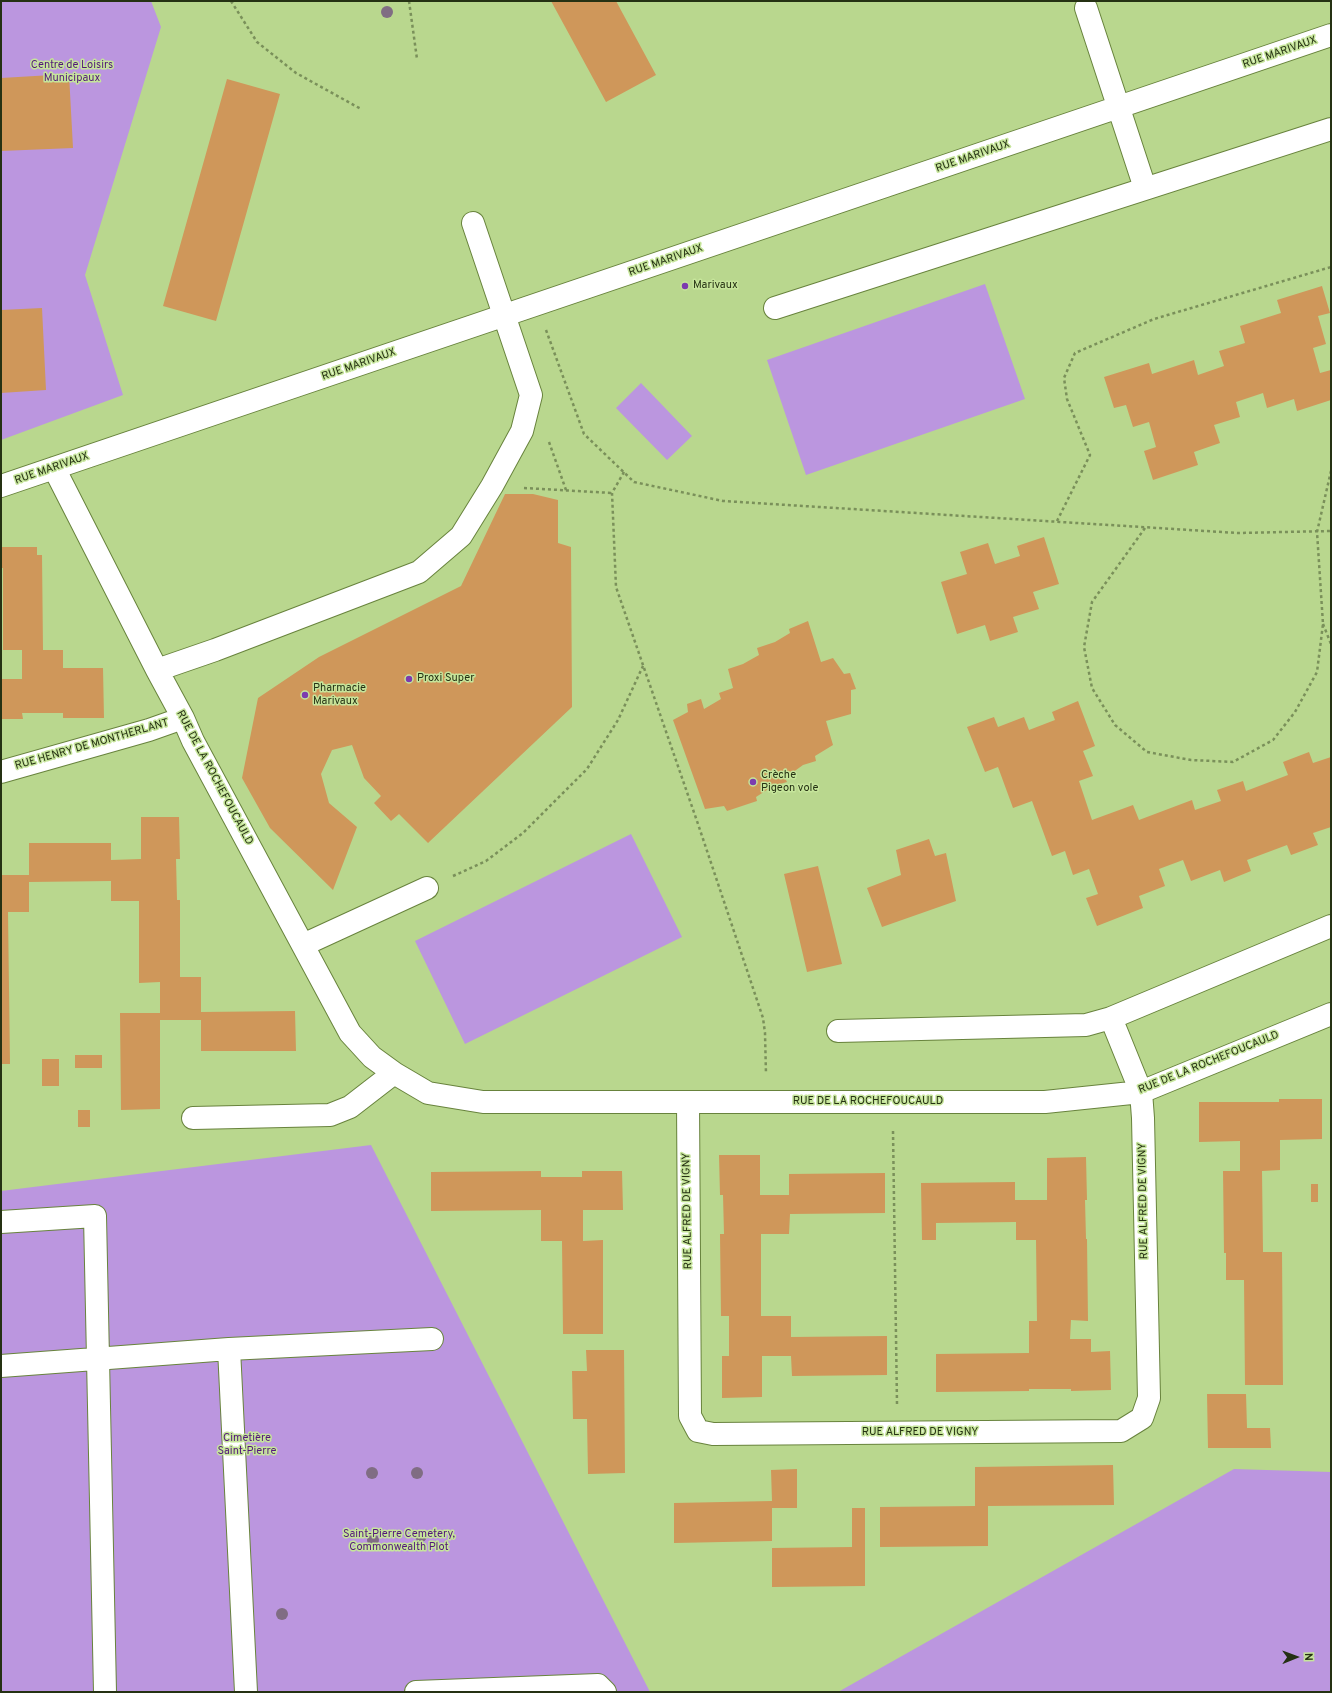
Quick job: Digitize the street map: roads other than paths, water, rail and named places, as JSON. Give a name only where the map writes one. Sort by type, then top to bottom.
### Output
[{"type":"street","points":[[1086,8],[1145,188]]},
{"type":"street","name":"RUE MARIVAUX","points":[[1,486],[1331,35]]},
{"type":"street","points":[[775,308],[1145,188],[1331,130]]},
{"type":"street","points":[[156,670],[215,650],[419,572],[461,536],[492,486],[522,431],[532,395],[473,223]]},
{"type":"street","name":"RUE DE LA ROCHEFOUCAULD","points":[[54,468],[156,670],[183,718],[193,741],[350,1033],[372,1057],[394,1074],[428,1093],[483,1102],[1045,1102],[1141,1092],[1331,1014]]},
{"type":"street","name":"RUE HENRY DE MONTHERLANT","points":[[1,772],[149,730],[183,718]]},
{"type":"street","points":[[303,945],[427,888]]},
{"type":"street","points":[[838,1032],[1086,1025],[1111,1018],[1331,926]]},
{"type":"street","name":"RUE ALFRED DE VIGNY","points":[[688,1102],[690,1416],[698,1431],[713,1434],[1121,1431],[1142,1418],[1149,1398],[1143,1118],[1141,1092],[1111,1018]]},
{"type":"street","points":[[192,1118],[330,1115],[350,1107],[394,1074]]},
{"type":"street","points":[[1,1222],[95,1216],[105,1692]]},
{"type":"street","points":[[1,1366],[229,1349],[432,1340]]},
{"type":"street","points":[[229,1349],[246,1692]]},
{"type":"street","points":[[416,1692],[598,1685],[605,1692]]},
{"type":"place","name":"Marivaux","points":[[685,286]]},
{"type":"place","name":"Proxi Super","points":[[409,679]]},
{"type":"place","name":"Pharmacie Marivaux","points":[[305,695]]},
{"type":"place","name":"Crèche Pigeon vole","points":[[753,782]]},
{"type":"park label","name":"Centre de Loisirs Municipaux","points":[[72,72]]},
{"type":"park label","name":"Cimetière Saint-Pierre","points":[[247,1445]]},
{"type":"park label","name":"Saint-Pierre Cemetery, Commonwealth Plot","points":[[399,1541]]}]
